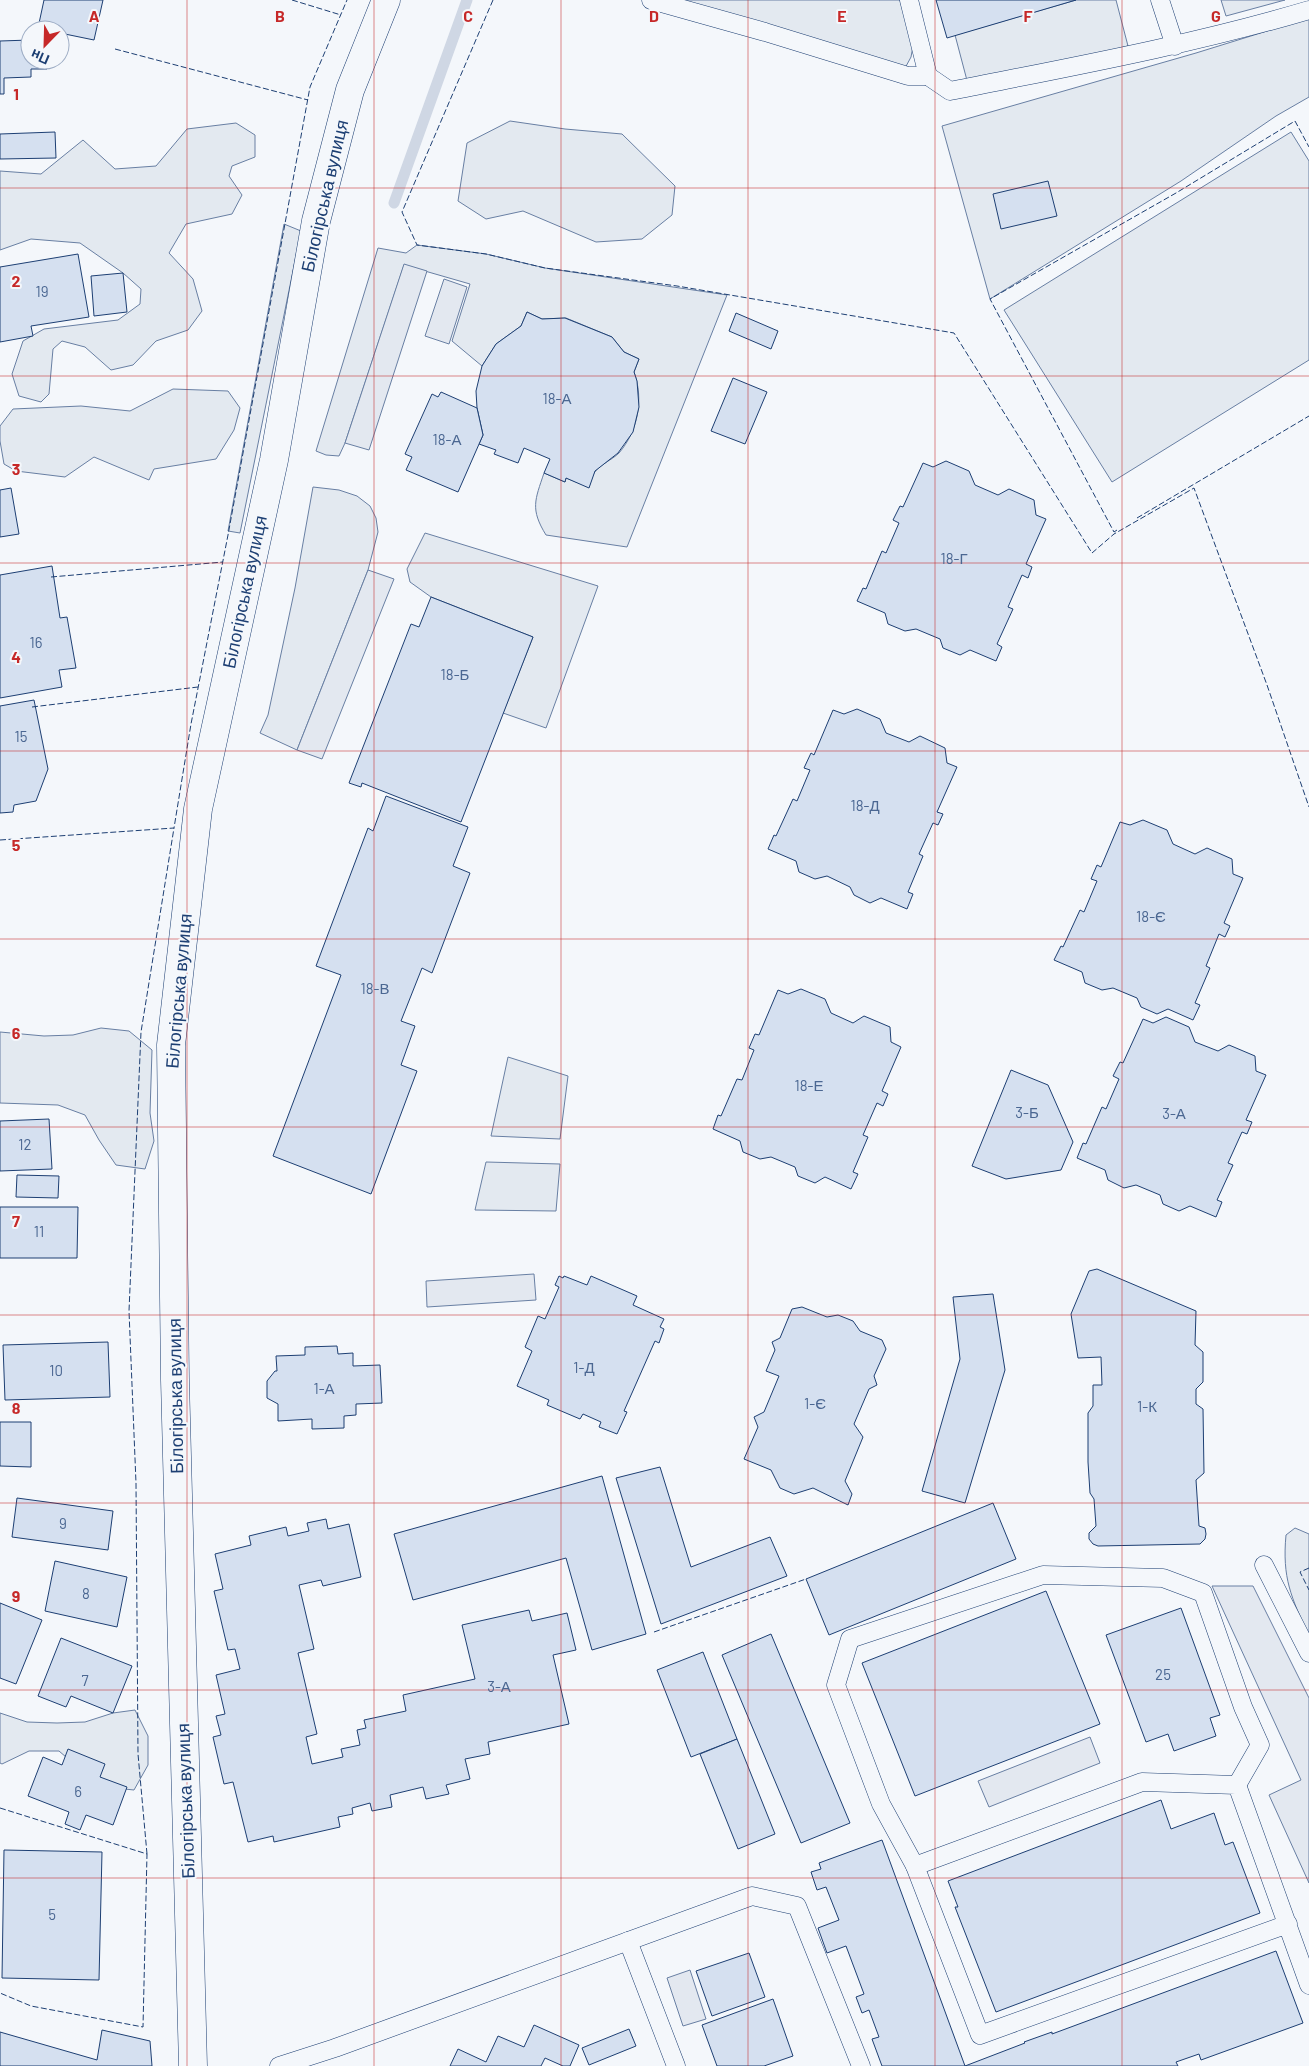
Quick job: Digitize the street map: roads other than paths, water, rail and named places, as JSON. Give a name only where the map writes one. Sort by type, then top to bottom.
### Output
[{"type":"street","name":"Білогірська вулиця","points":[[193,2066],[175,1380],[171,1045],[198,809],[274,460],[316,222],[350,90],[386,0]]},
{"type":"lane","points":[[651,0],[765,32],[908,76],[928,76],[950,91],[1175,46],[1267,23],[1309,10]]},
{"type":"lane","points":[[909,0],[928,76]]},
{"type":"lane","points":[[1160,0],[1175,46]]},
{"type":"lane","points":[[1264,1565],[1309,1653]]},
{"type":"lane","points":[[1237,1785],[1260,1745],[1243,1707],[1203,1593],[1163,1578],[1043,1575],[850,1639],[836,1685],[881,1804],[916,1866],[980,2035],[1288,1924]]},
{"type":"lane","points":[[916,1866],[1142,1782],[1237,1785]]},
{"type":"lane","points":[[1237,1785],[1309,1985]]},
{"type":"lane","points":[[279,2066],[335,2048],[752,1896],[797,1906],[861,2066]]},
{"type":"lane","points":[[628,1941],[676,2066]]},
{"type":"waterway","points":[[394,203],[467,0]]}]
